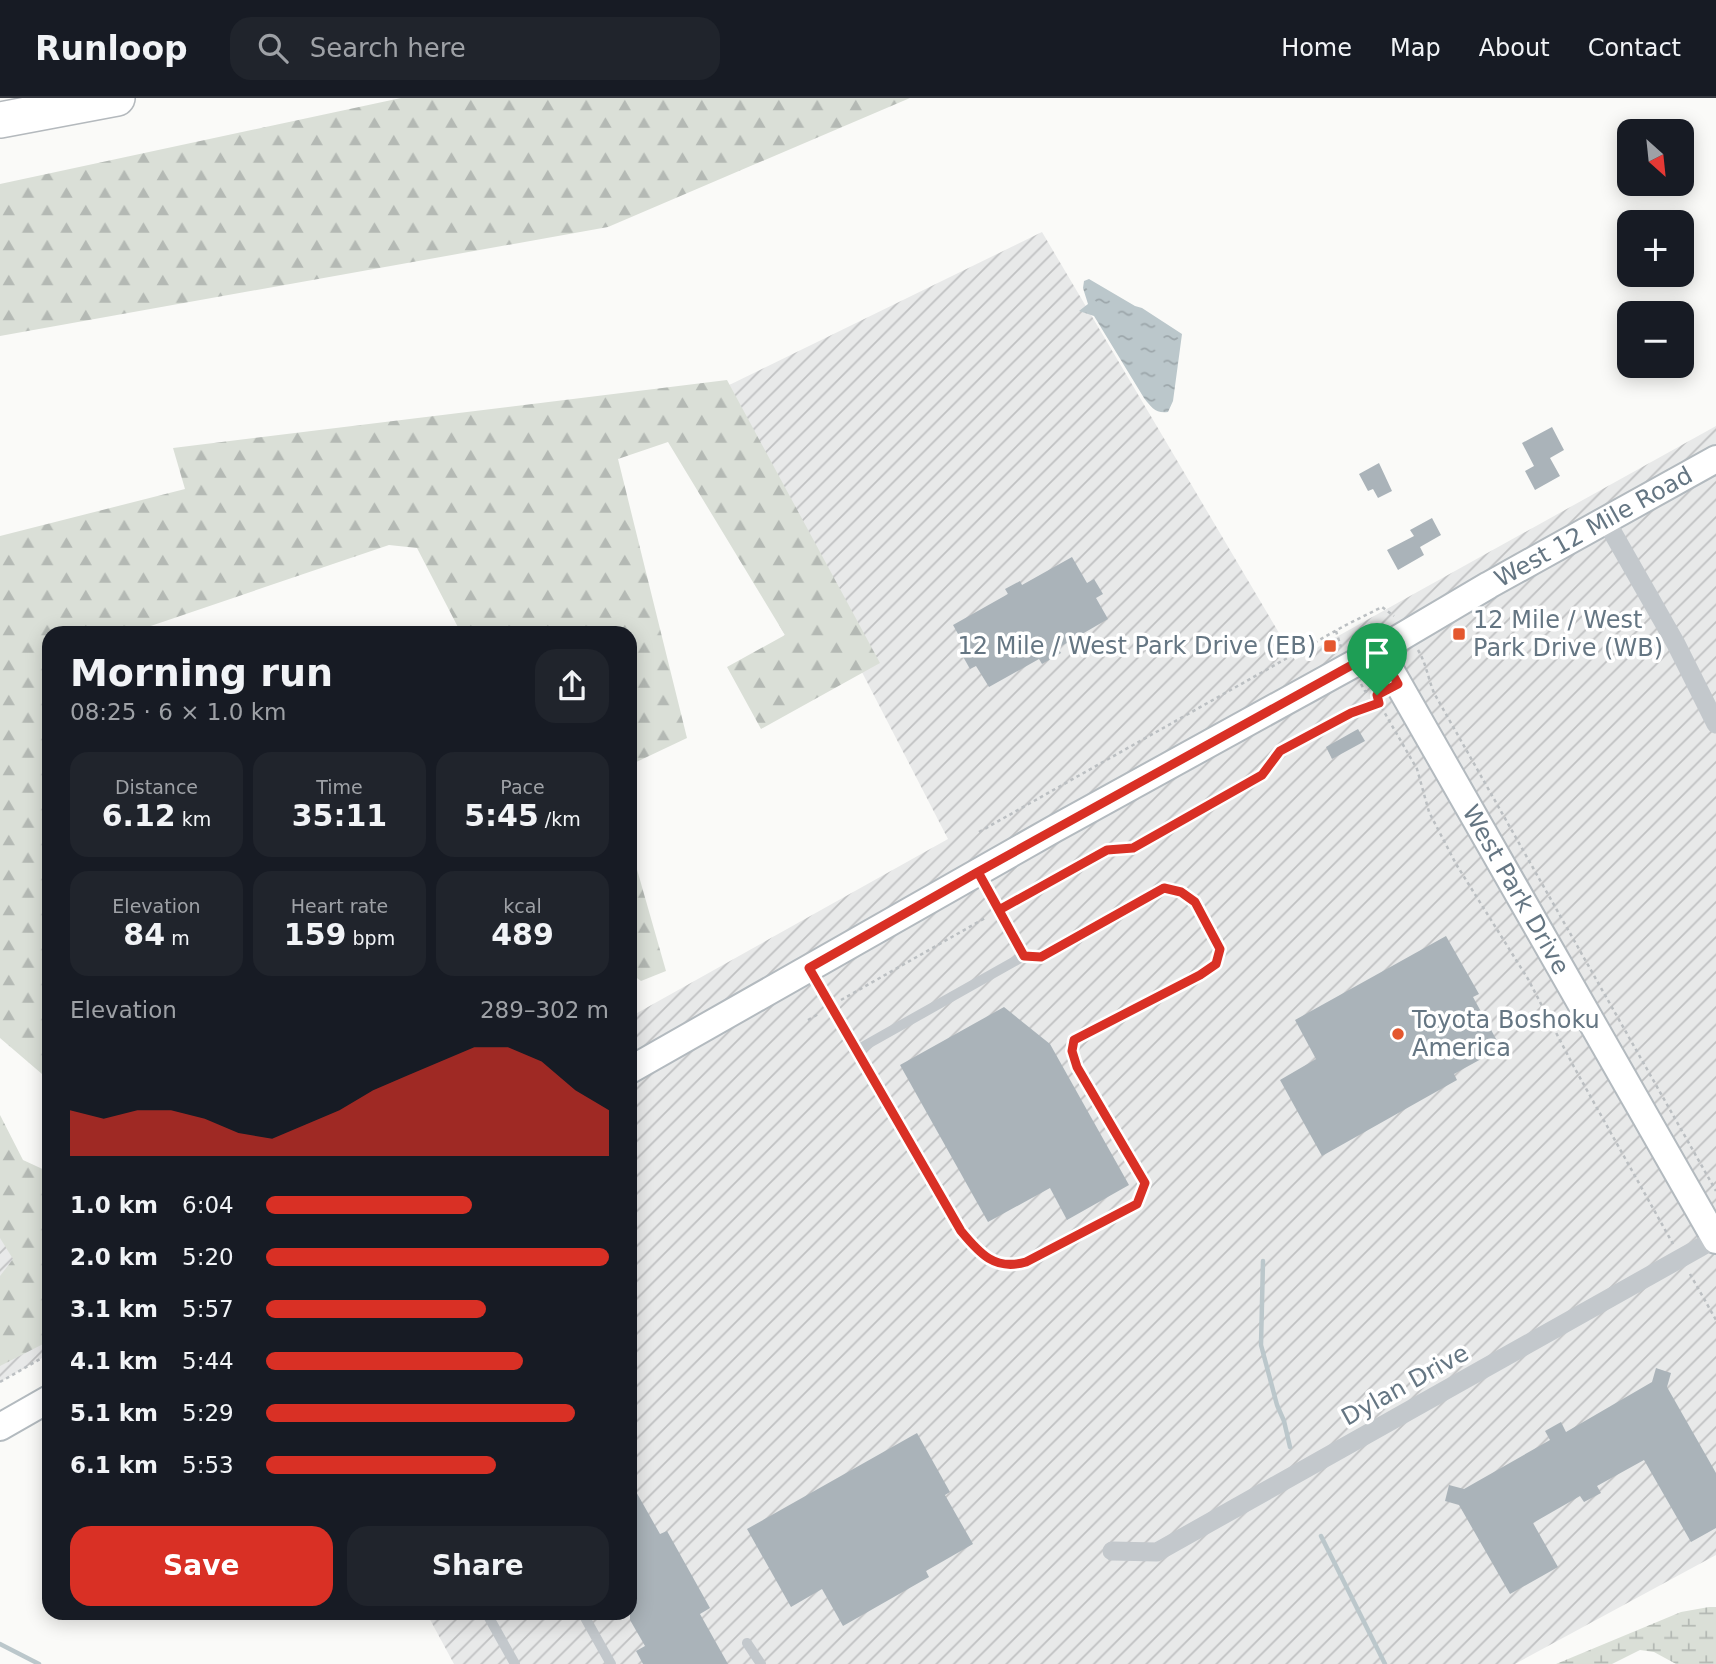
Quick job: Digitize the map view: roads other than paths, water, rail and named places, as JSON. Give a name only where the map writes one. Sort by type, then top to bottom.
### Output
[{"type":"highway","points":[[0,120],[117,98]]},
{"type":"main road","name":"West 12 Mile Road","points":[[637,1066],[978,872],[1379,650],[1489,584],[1716,459]]},
{"type":"main road","name":"West Park Drive","points":[[1379,650],[1716,1240]]},
{"type":"main road","points":[[0,1427],[42,1403]]},
{"type":"street","points":[[1606,521],[1676,644],[1716,724]]},
{"type":"street","name":"Dylan Drive","points":[[1112,1551],[1157,1552],[1716,1240]]},
{"type":"lane","points":[[978,872],[1024,956]]},
{"type":"lane","points":[[809,968],[961,1231],[975,1248],[994,1262],[1013,1266],[1026,1262],[1137,1204],[1145,1183],[1077,1067],[1072,1051],[1074,1040],[1200,975],[1216,964],[1220,949],[1195,902],[1181,892],[1164,888],[1041,957],[1024,956],[857,1050]]},
{"type":"lane","points":[[492,1620],[515,1664]]},
{"type":"lane","points":[[586,1620],[611,1664]]},
{"type":"lane","points":[[747,1643],[761,1664]]},
{"type":"water","points":[[1089,279],[1182,334],[1173,401],[1168,412],[1157,411],[1149,404],[1094,316],[1079,311],[1088,304],[1083,288],[1084,281]]},
{"type":"waterway","points":[[1263,1261],[1261,1345],[1290,1447]]},
{"type":"waterway","points":[[1321,1536],[1385,1664]]},
{"type":"waterway","points":[[0,1644],[39,1664]]},
{"type":"place","name":"12 Mile / West Park Drive (WB)","points":[[1459,634]]},
{"type":"place","name":"12 Mile / West Park Drive (EB)","points":[[1330,646]]},
{"type":"place","name":"Toyota Boshoku America","points":[[1398,1034]]}]
